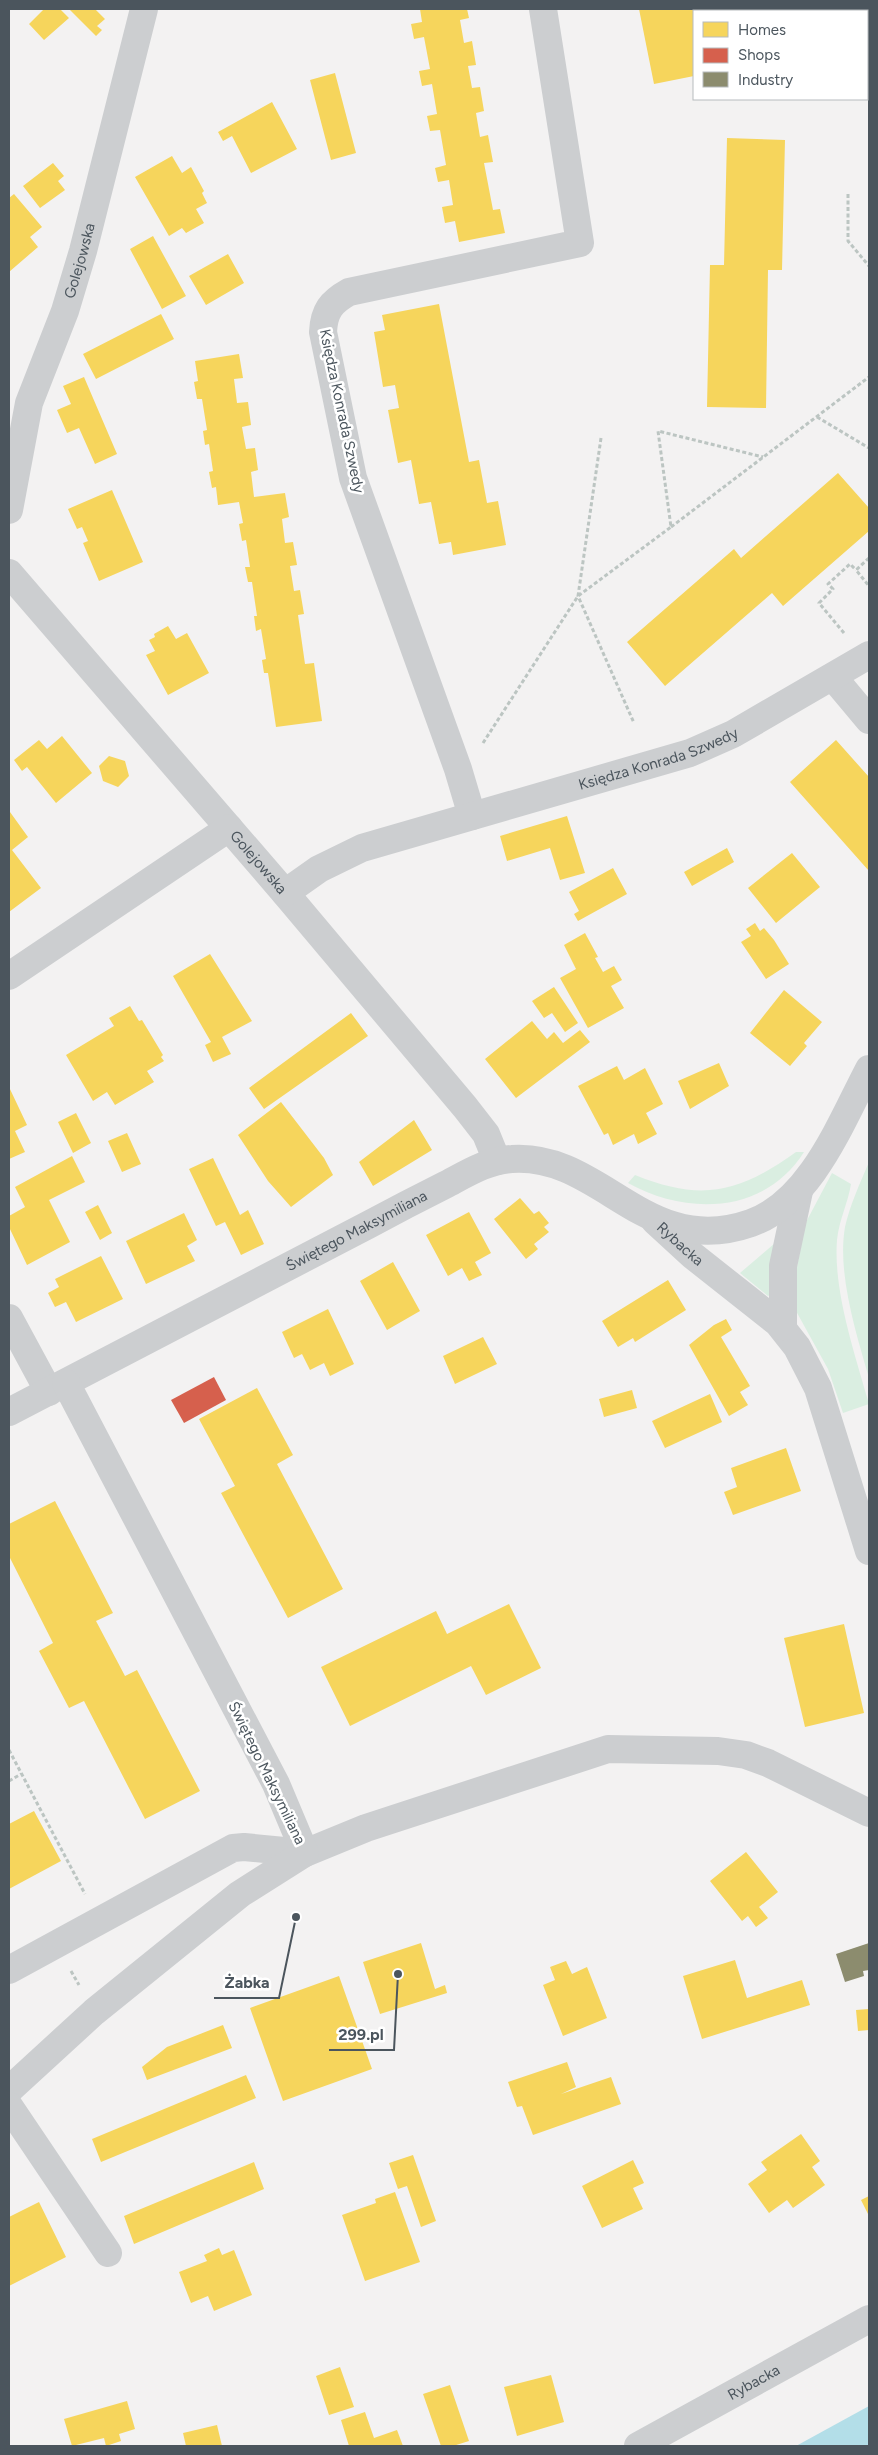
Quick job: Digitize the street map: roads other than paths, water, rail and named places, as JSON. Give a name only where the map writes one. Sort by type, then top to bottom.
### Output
[{"type":"street","name":"Golejowska","points":[[9,510],[29,403],[65,311],[83,251],[144,9]]},
{"type":"street","name":"Księdza Konrada Szwedy","points":[[472,816],[458,769],[353,478],[323,332],[324,318],[329,306],[349,292],[580,243],[543,9]]},
{"type":"street","name":"Golejowska","points":[[9,573],[285,893],[480,1125],[497,1161]]},
{"type":"street","name":"Księdza Konrada Szwedy","points":[[285,893],[319,869],[362,848],[690,753],[733,734],[833,677],[859,647]]},
{"type":"street","points":[[833,677],[869,720]]},
{"type":"street","points":[[9,976],[229,828]]},
{"type":"street","name":"Rybacka","points":[[654,1220],[677,1228],[715,1230],[736,1228],[768,1216],[778,1210],[799,1190],[823,1155],[869,1069]]},
{"type":"street","name":"Świętego Maksymiliana","points":[[9,1412],[426,1194],[497,1161],[531,1160],[561,1168],[592,1183],[654,1220]]},
{"type":"street","name":"Rybacka","points":[[783,1327],[783,1266],[799,1190]]},
{"type":"street","name":"Rybacka","points":[[654,1220],[692,1255],[783,1327],[806,1361],[818,1388],[869,1551]]},
{"type":"street","points":[[9,1318],[57,1387]]},
{"type":"street","name":"Świętego Maksymiliana","points":[[9,2090],[94,2012],[240,1894],[305,1853],[276,1784],[57,1387]]},
{"type":"street","points":[[9,1970],[233,1848],[244,1847],[305,1853],[366,1828],[608,1748],[718,1750],[746,1755],[768,1763],[869,1813]]},
{"type":"street","points":[[9,2106],[108,2253]]},
{"type":"street","name":"Rybacka","points":[[638,2446],[869,2319]]},
{"type":"water","points":[[869,2406],[869,2446],[796,2446]]},
{"type":"place","name":"Żabka","points":[[296,1917]]},
{"type":"place","name":"299.pl","points":[[398,1974]]}]
